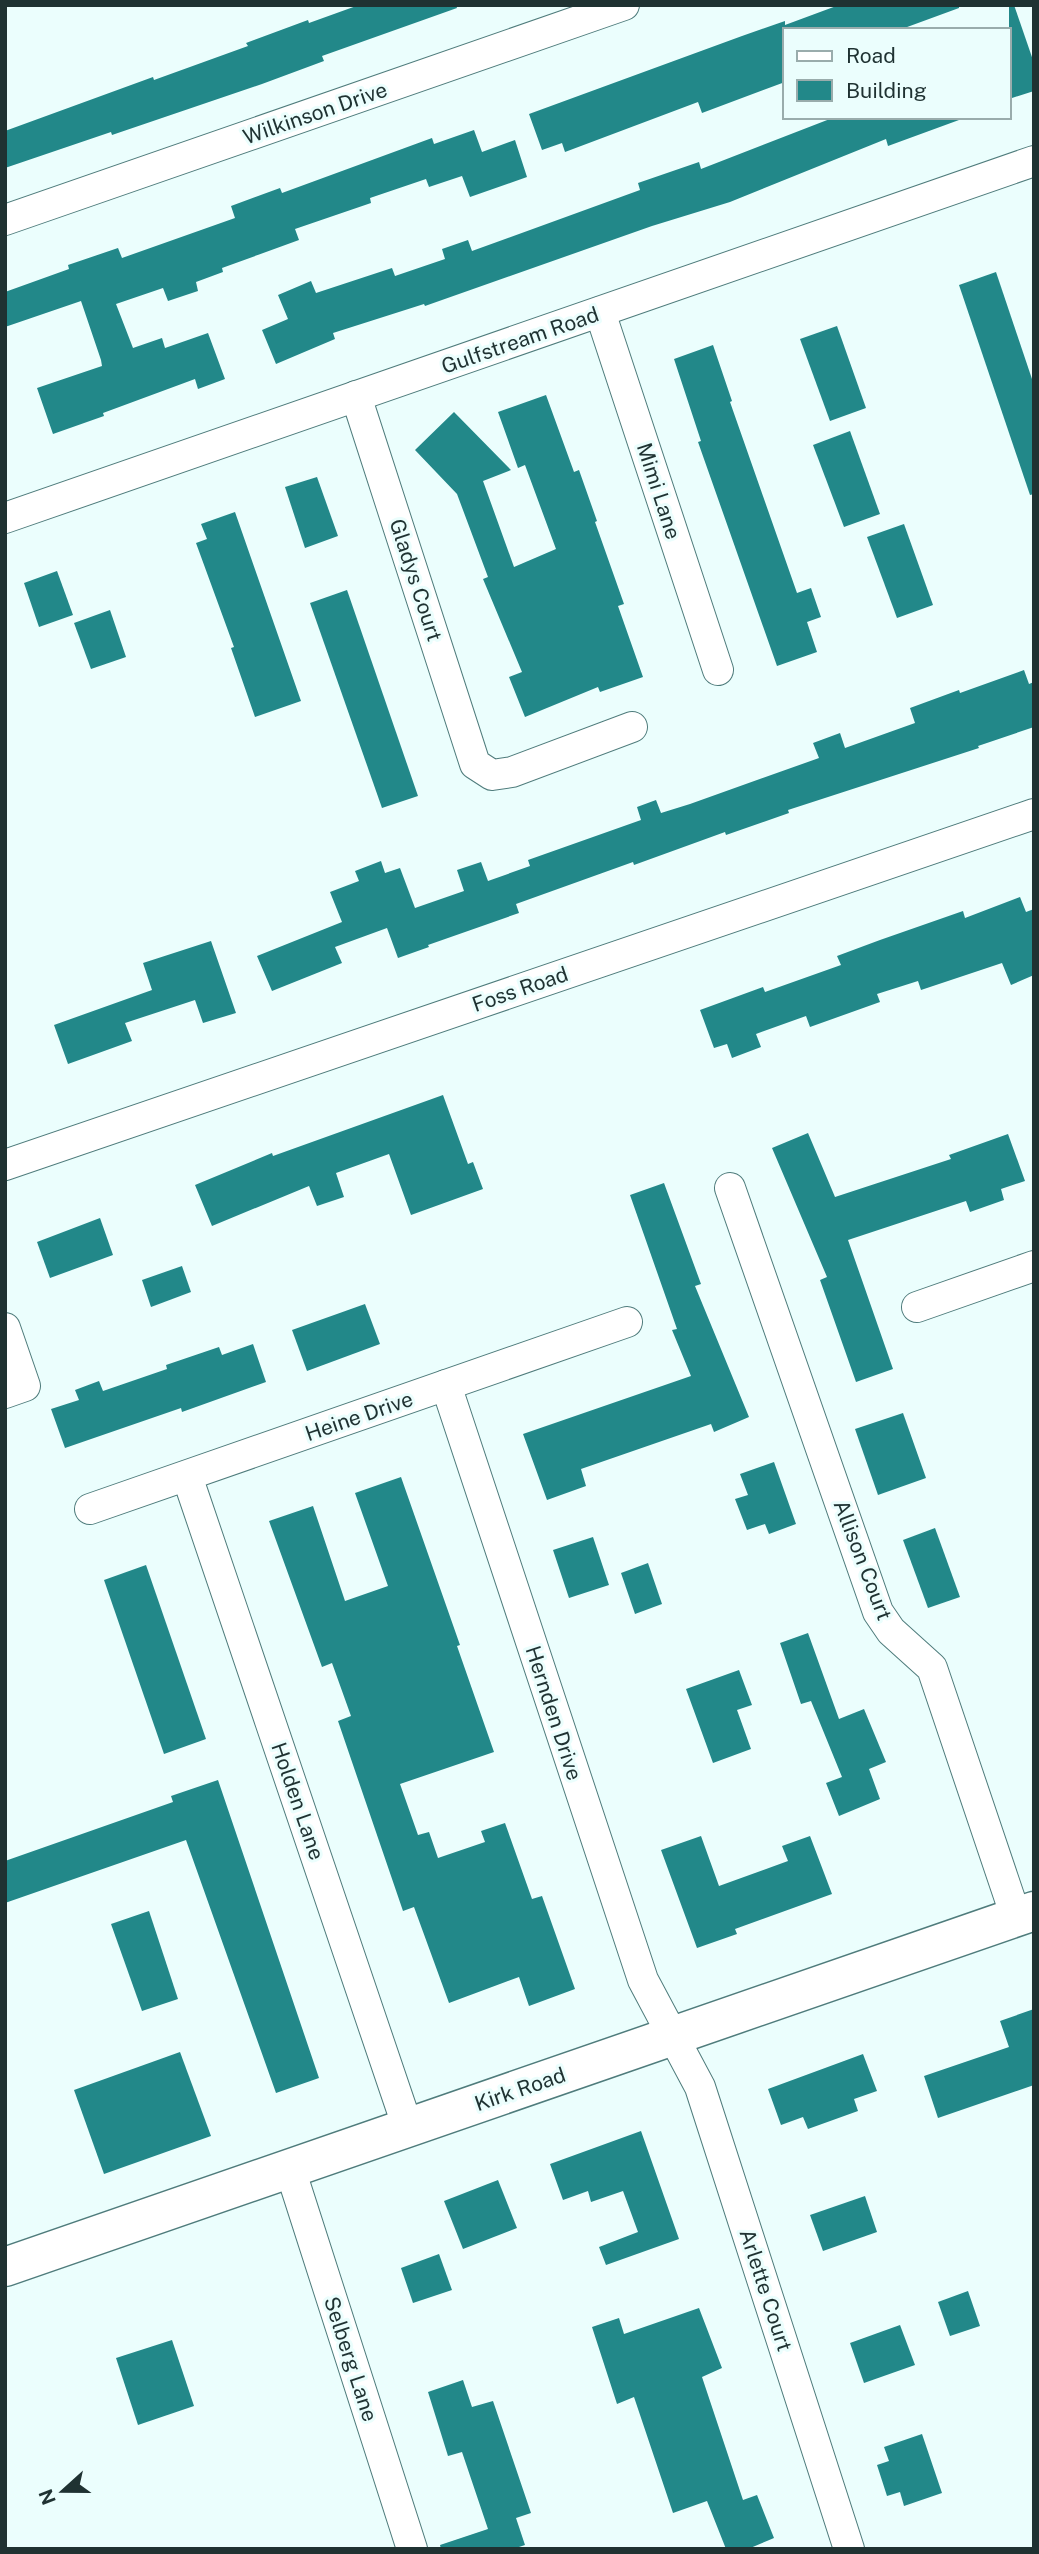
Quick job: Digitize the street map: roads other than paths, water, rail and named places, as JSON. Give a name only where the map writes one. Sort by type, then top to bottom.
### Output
[{"type":"street","name":"Wilkinson Drive","points":[[5,220],[624,5]]},
{"type":"street","name":"Gulfstream Road","points":[[5,518],[1034,161]]},
{"type":"street","name":"Mimi Lane","points":[[600,312],[718,670]]},
{"type":"street","name":"Gladys Court","points":[[356,396],[475,764],[492,775],[512,772],[632,727]]},
{"type":"street","name":"Foss Road","points":[[5,1165],[1034,814]]},
{"type":"street","name":"Allison Court","points":[[730,1188],[878,1612],[891,1631],[932,1668],[1025,1914]]},
{"type":"street","points":[[917,1307],[1034,1266]]},
{"type":"street","name":"Heine Drive","points":[[90,1509],[628,1322]]},
{"type":"street","points":[[5,1328],[15,1389]]},
{"type":"street","name":"Hernden Drive","points":[[446,1385],[643,1979],[672,2036]]},
{"type":"street","name":"Holden Lane","points":[[187,1476],[408,2128]]},
{"type":"street","name":"Kirk Road","points":[[5,2267],[1025,1914]]},
{"type":"street","name":"Arlette Court","points":[[672,2036],[700,2087],[849,2549]]},
{"type":"street","name":"Selberg Lane","points":[[290,2169],[412,2549]]}]
